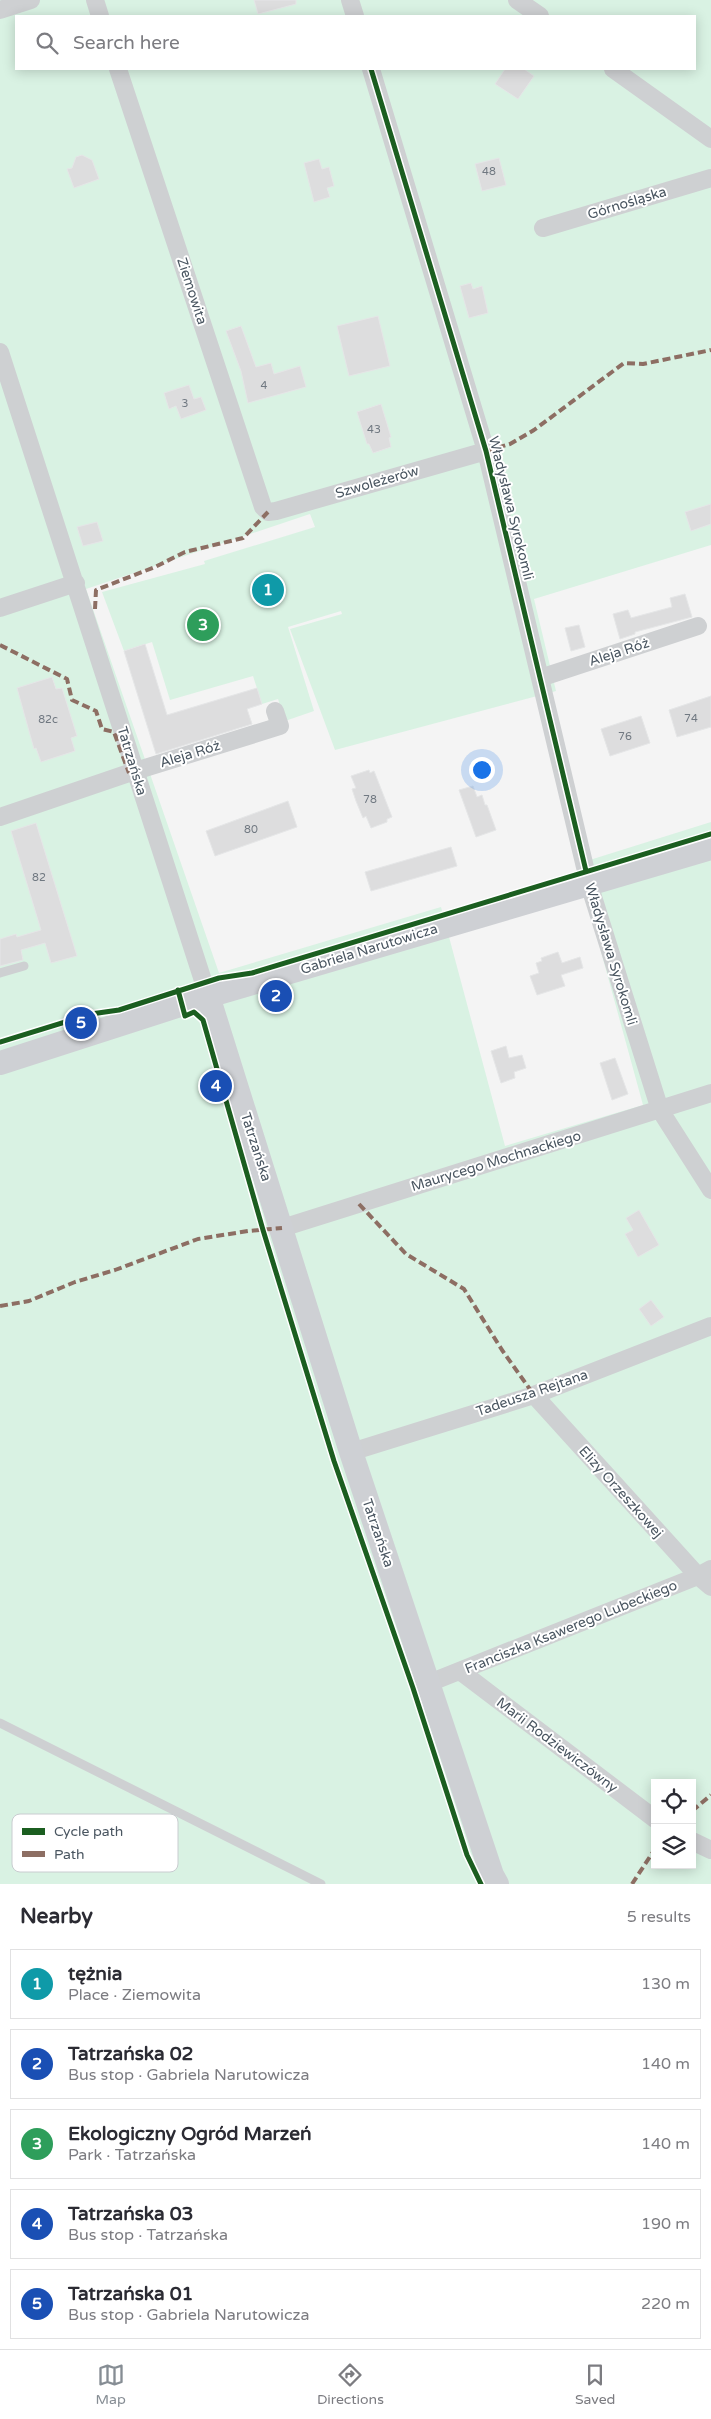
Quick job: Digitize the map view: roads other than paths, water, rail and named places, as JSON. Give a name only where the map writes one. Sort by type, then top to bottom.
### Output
[{"type":"street","points":[[0,10],[31,0]]},
{"type":"street","points":[[95,0],[100,15]]},
{"type":"street","points":[[350,0],[355,15]]},
{"type":"street","points":[[517,0],[539,15]]},
{"type":"street","name":"Ziemowita","points":[[118,70],[263,507],[268,512]]},
{"type":"street","name":"Władysława Syrokomli","points":[[371,70],[486,451],[589,884],[660,1110],[711,1190]]},
{"type":"street","points":[[614,70],[711,139]]},
{"type":"street","name":"Górnośląska","points":[[543,228],[711,178]]},
{"type":"street","name":"Tatrzańska","points":[[0,352],[208,996],[351,1452],[492,1875],[497,1884]]},
{"type":"street","name":"Szwoleżerów","points":[[268,512],[486,451]]},
{"type":"street","points":[[0,608],[76,584]]},
{"type":"street","name":"Aleja Róż","points":[[540,678],[698,626]]},
{"type":"street","name":"Aleja Róż","points":[[0,817],[135,771],[280,726],[275,711]]},
{"type":"street","name":"Gabriela Narutowicza","points":[[0,1063],[208,996],[711,848]]},
{"type":"street","name":"Maurycego Mochnackiego","points":[[282,1228],[711,1093]]},
{"type":"street","name":"Tadeusza Rejtana","points":[[351,1452],[534,1395],[711,1326]]},
{"type":"street","name":"Elizy Orzeszkowej","points":[[534,1395],[707,1577]]},
{"type":"street","name":"Franciszka Ksawerego Lubeckiego","points":[[429,1683],[707,1577]]},
{"type":"street","name":"Marii Rodziewiczówny","points":[[460,1671],[651,1816]]},
{"type":"street","points":[[696,1843],[711,1850]]},
{"type":"lane","points":[[0,973],[24,966]]},
{"type":"lane","points":[[0,1723],[321,1884]]},
{"type":"place","name":"tężnia","points":[[268,590]]},
{"type":"place","name":"Ekologiczny Ogród Marzeń","points":[[203,625]]},
{"type":"place","name":"Tatrzańska 02","points":[[276,996]]},
{"type":"place","name":"Tatrzańska 01","points":[[81,1023]]},
{"type":"place","name":"Tatrzańska 03","points":[[216,1086]]}]
